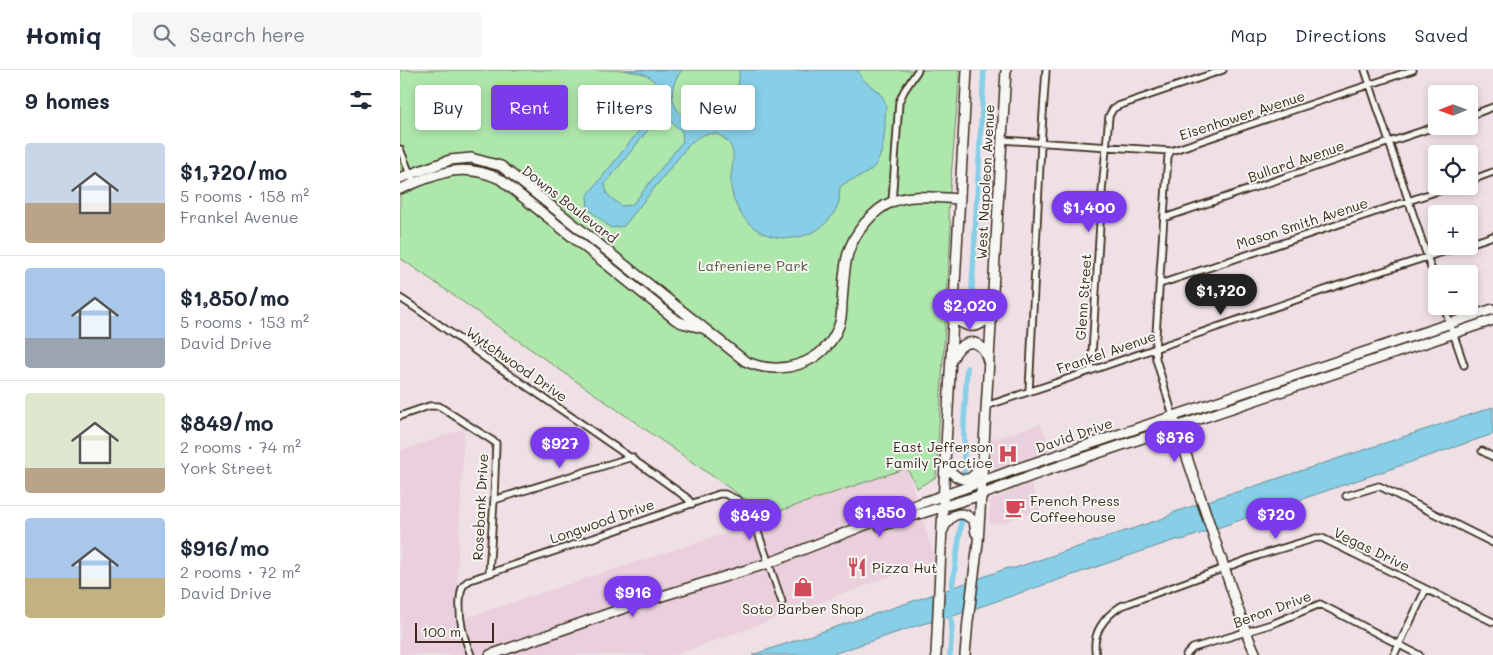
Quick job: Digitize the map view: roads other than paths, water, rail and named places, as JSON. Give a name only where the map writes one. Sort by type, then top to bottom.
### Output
[{"type":"main road","name":"West Napoleon Avenue","points":[[936,655],[967,70]]},
{"type":"main road","name":"West Napoleon Avenue","points":[[966,655],[982,495],[1006,70]]},
{"type":"main road","name":"Downs Boulevard","points":[[400,189],[412,179],[450,160],[471,158],[501,166],[745,361],[765,368],[790,367],[810,360],[819,354],[834,336],[839,327],[841,316],[845,260],[858,231],[873,214],[892,202],[916,197],[960,199]]},
{"type":"main road","name":"Downs Boulevard","points":[[400,178],[412,179]]},
{"type":"main road","points":[[954,304],[959,322],[968,326],[981,324],[986,319],[992,306]]},
{"type":"main road","name":"David Drive","points":[[809,548],[982,495],[1042,472],[1316,380],[1451,328],[1493,309]]},
{"type":"main road","name":"David Drive","points":[[490,655],[636,604],[769,563],[921,503],[1016,469],[1313,369],[1451,328],[1493,320]]},
{"type":"main road","points":[[951,364],[955,352],[965,343],[978,344],[989,363]]},
{"type":"main road","points":[[1313,369],[1316,380]]},
{"type":"main road","points":[[1173,416],[1224,569],[1256,655]]},
{"type":"main road","points":[[945,463],[950,472],[957,478],[963,479],[972,478],[978,472],[983,459]]},
{"type":"main road","points":[[942,532],[950,518],[956,514],[967,516],[973,520],[978,543]]},
{"type":"street","points":[[892,202],[899,102],[918,70]]},
{"type":"street","points":[[1029,392],[1046,70]]},
{"type":"street","name":"Glenn Street","points":[[1090,371],[1109,116],[1115,108],[1224,70]]},
{"type":"street","points":[[1365,70],[1430,265]]},
{"type":"street","name":"Eisenhower Avenue","points":[[1002,140],[1171,151],[1413,70]]},
{"type":"street","points":[[1478,113],[1493,107]]},
{"type":"street","name":"Bullard Avenue","points":[[1164,218],[1428,129]]},
{"type":"street","points":[[400,149],[412,179]]},
{"type":"street","points":[[1171,151],[1168,156],[1155,349],[1156,359],[1173,416]]},
{"type":"street","points":[[1478,178],[1493,172]]},
{"type":"street","name":"Mason Smith Avenue","points":[[1160,284],[1428,195]]},
{"type":"street","points":[[1478,241],[1493,236]]},
{"type":"street","name":"Frankel Avenue","points":[[986,406],[1339,285],[1436,255]]},
{"type":"street","name":"Wytchwood Drive","points":[[400,298],[632,457],[687,498],[692,504]]},
{"type":"street","points":[[1447,315],[1464,365]]},
{"type":"street","name":"Rosebank Drive","points":[[400,416],[430,406],[439,406],[496,443],[489,573]]},
{"type":"street","points":[[1482,451],[1493,456]]},
{"type":"street","points":[[494,500],[632,457]]},
{"type":"street","points":[[1346,496],[1379,486],[1493,543]]},
{"type":"street","name":"Longwood Drive","points":[[471,655],[460,624],[461,588],[464,583],[719,494],[725,494],[738,500],[751,512],[769,563]]},
{"type":"street","name":"Vegas Drive","points":[[1096,655],[1094,649],[1096,636],[1103,622],[1121,606],[1260,555],[1316,538],[1322,538],[1493,622]]},
{"type":"street","points":[[769,563],[782,602]]},
{"type":"street","points":[[1394,655],[1426,589]]},
{"type":"street","name":"Beron Drive","points":[[1186,655],[1193,648],[1272,624],[1320,604],[1419,655]]},
{"type":"water","points":[[624,70],[682,70],[674,85],[672,94],[676,108],[681,114],[681,130],[755,130],[755,85],[738,85],[738,70],[858,70],[861,77],[885,101],[882,151],[874,167],[840,187],[839,200],[835,211],[823,226],[804,236],[783,238],[762,233],[741,214],[736,205],[731,187],[732,149],[727,141],[717,134],[706,134],[688,146],[624,226],[611,228],[588,209],[587,196],[639,130],[648,130],[605,184],[607,194],[621,206],[632,205],[683,141],[682,131],[671,122],[671,85],[656,85],[650,77],[642,73]]},
{"type":"water","points":[[1493,407],[1493,434],[1182,540],[1175,540],[953,616],[919,625],[830,655],[752,655],[1008,568],[1015,568],[1167,517],[1172,513],[1231,493]]},
{"type":"waterway","points":[[971,308],[984,70]]},
{"type":"waterway","points":[[964,475],[967,368]]},
{"type":"waterway","points":[[951,595],[962,518]]},
{"type":"waterway","points":[[950,609],[952,626],[950,655]]},
{"type":"place","name":"East Jefferson Family Practice","points":[[1008,454]]},
{"type":"place","name":"French Press Coffeehouse","points":[[1015,508]]},
{"type":"place","name":"Pizza Hut","points":[[857,567]]},
{"type":"place","name":"Soto Barber Shop","points":[[803,587]]},
{"type":"park label","name":"Lafreniere Park","points":[[753,265]]}]
